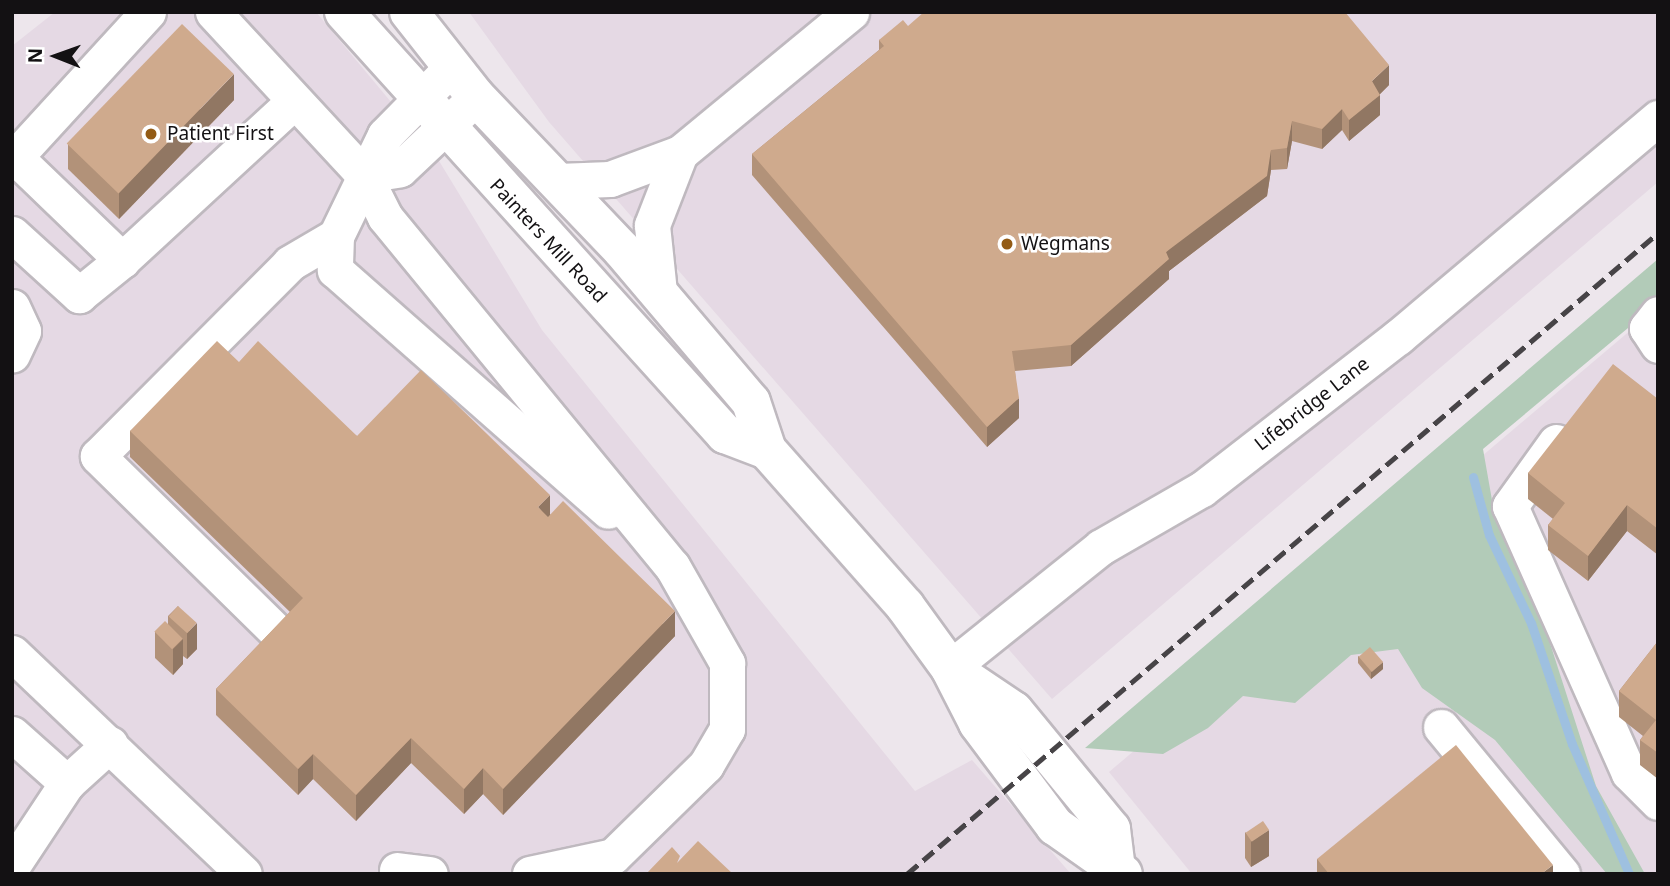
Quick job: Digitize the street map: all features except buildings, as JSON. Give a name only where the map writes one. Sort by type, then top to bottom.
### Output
[{"type":"main road","name":"Painters Mill Road","points":[[344,12],[443,128],[725,434],[767,450]]},
{"type":"main road","name":"Painters Mill Road","points":[[409,12],[476,97],[660,292],[751,402],[767,450],[905,606],[950,668],[978,723],[1055,826],[1119,869]]},
{"type":"street","points":[[122,260],[14,157],[148,12]]},
{"type":"street","points":[[213,12],[292,103],[364,175],[385,217],[672,566],[727,663],[727,729],[706,765],[613,856],[530,874]]},
{"type":"street","points":[[558,181],[610,179],[680,153],[852,12]]},
{"type":"street","points":[[451,68],[385,135],[336,236],[335,270],[672,566]]},
{"type":"street","points":[[364,175],[400,169],[476,97]]},
{"type":"street","points":[[12,233],[79,295],[122,260],[292,103]]},
{"type":"street","name":"Lifebridge Lane","points":[[950,668],[1101,547],[1235,464],[1658,118]]},
{"type":"street","points":[[660,292],[652,225],[680,153]]},
{"type":"street","points":[[286,641],[98,456],[290,263],[336,236]]},
{"type":"street","points":[[12,307],[23,331],[12,355]]},
{"type":"street","points":[[1658,314],[1647,328],[1658,345]]},
{"type":"street","points":[[1576,415],[1510,506],[1629,773],[1658,802]]},
{"type":"street","points":[[12,653],[244,874]]},
{"type":"street","points":[[1441,727],[1562,874]]},
{"type":"street","points":[[12,734],[67,783]]},
{"type":"street","points":[[12,866],[67,783],[110,744]]},
{"type":"shaded area","points":[[55,12],[316,12],[436,156],[542,330],[915,791],[972,760],[1071,874],[12,874],[12,46]]},
{"type":"shaded area","points":[[469,12],[1658,12],[1658,182],[1052,699],[549,122]]},
{"type":"shaded area","points":[[1658,307],[1658,874],[1192,874],[1109,772]]},
{"type":"green space","points":[[1658,259],[1658,303],[1483,449],[1495,517],[1548,637],[1596,786],[1645,874],[1607,874],[1495,740],[1422,688],[1398,649],[1351,655],[1295,703],[1243,696],[1208,728],[1163,754],[1085,748]]},
{"type":"waterway","points":[[1473,477],[1489,535],[1531,623],[1572,744],[1629,874]]},
{"type":"railway","points":[[907,874],[1658,233]]},
{"type":"place","name":"Patient First","points":[[151,134]]},
{"type":"place","name":"Wegmans","points":[[1007,244]]}]
